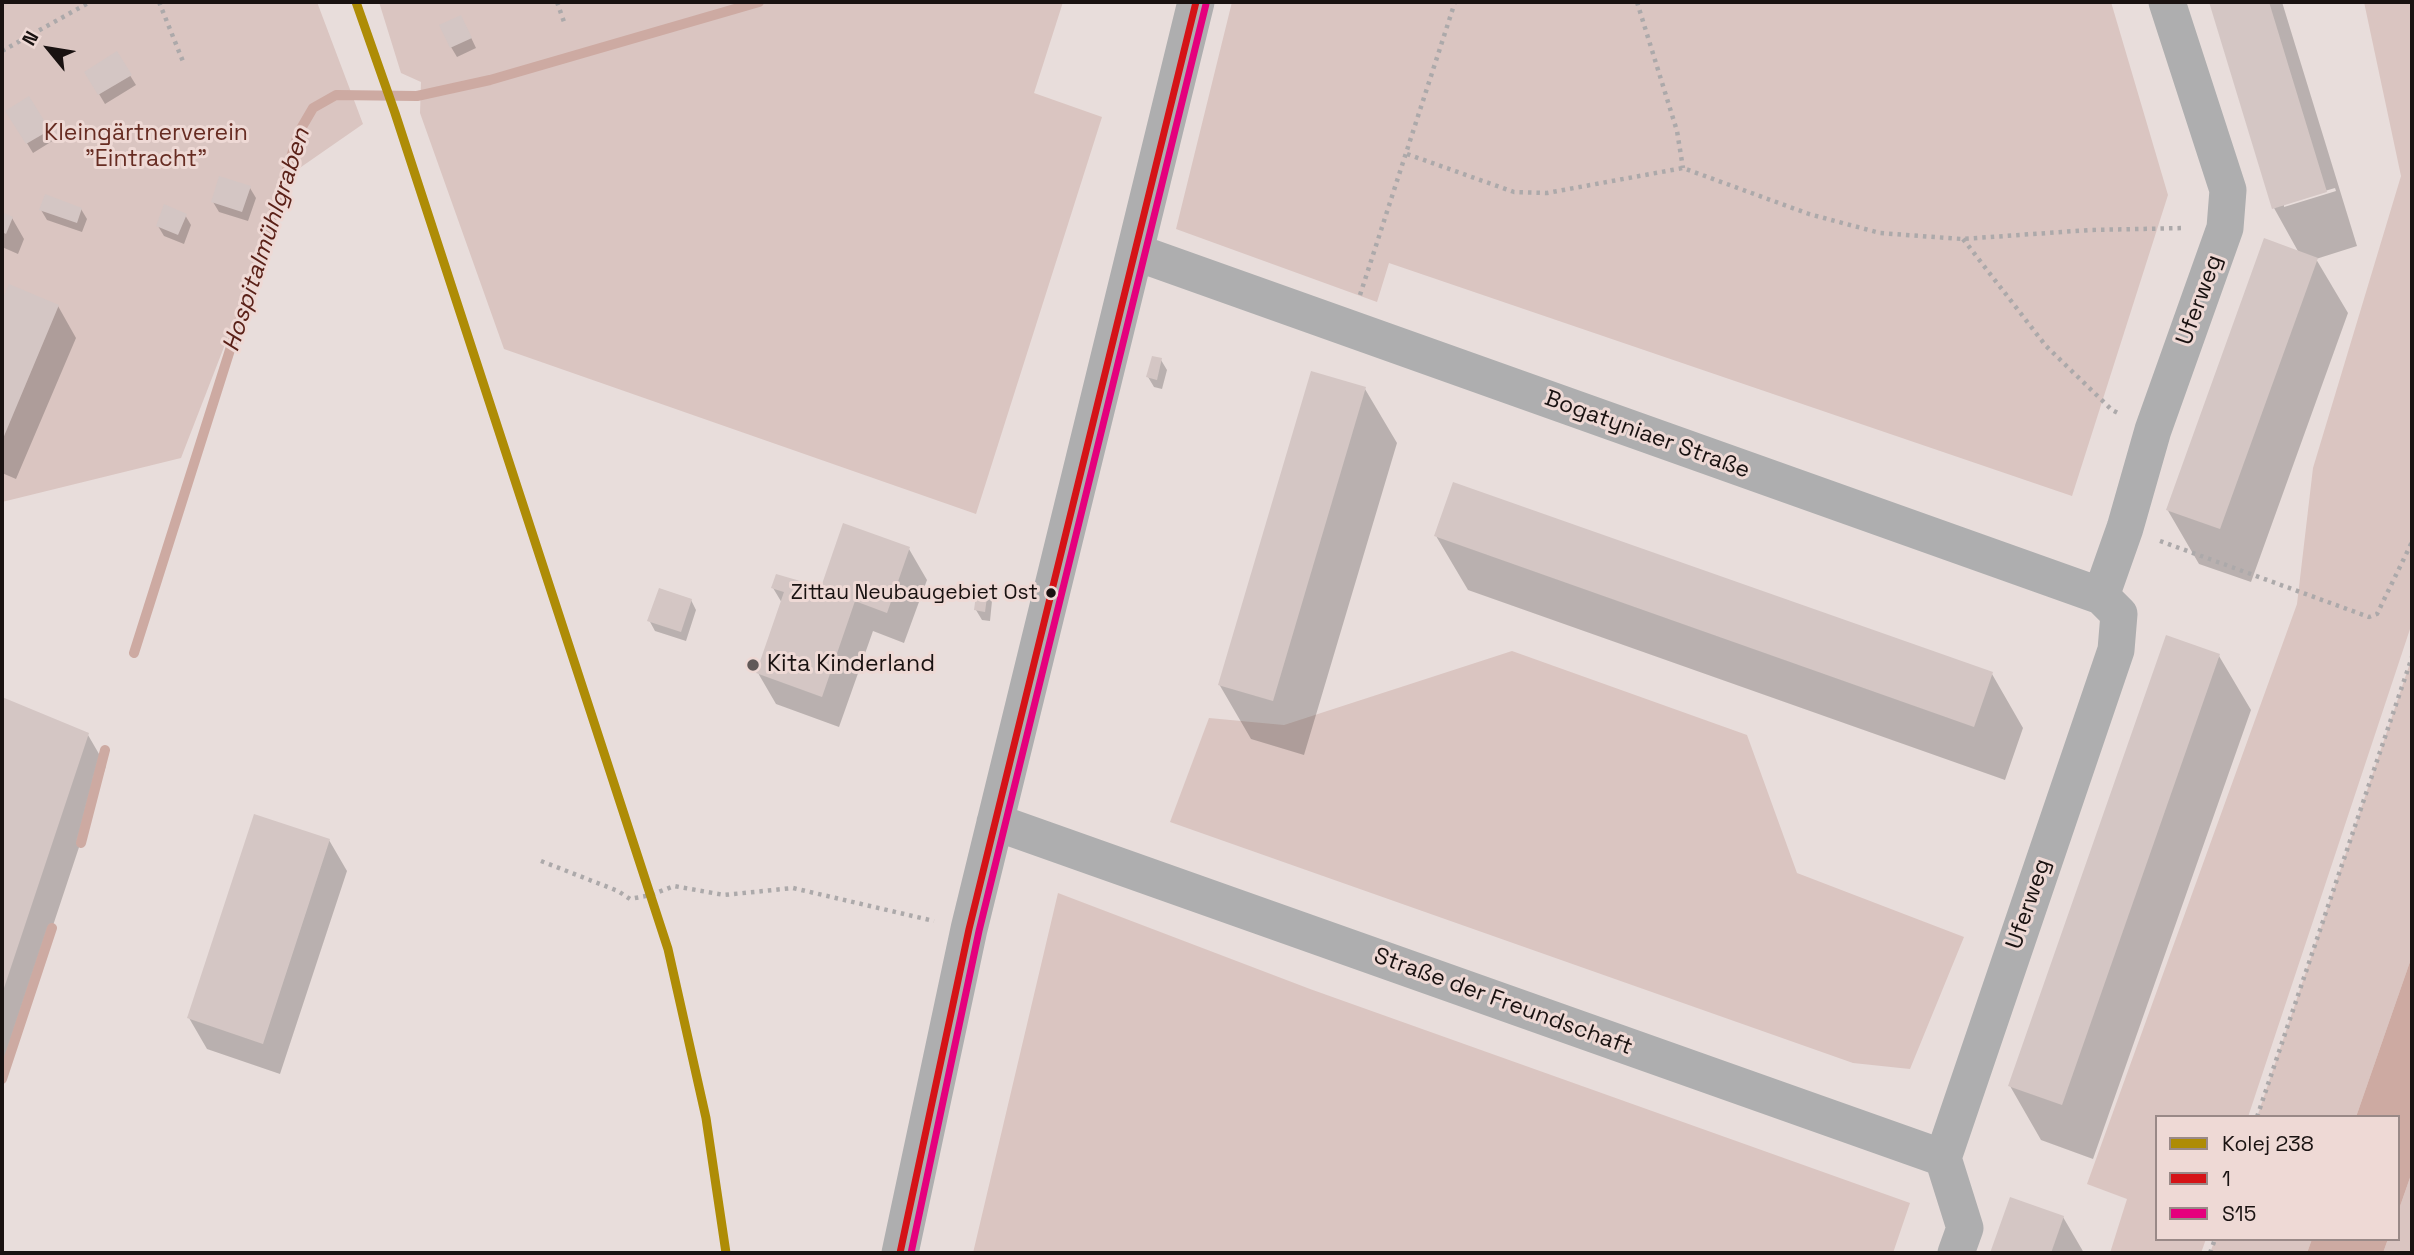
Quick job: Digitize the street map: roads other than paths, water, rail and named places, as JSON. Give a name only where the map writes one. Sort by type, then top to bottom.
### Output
[{"type":"street","points":[[901,1253],[969,929],[1196,2]]},
{"type":"street","name":"Uferweg","points":[[1942,1158],[2116,650],[2119,614],[2101,596],[2153,430],[2225,228],[2228,190],[2167,2]]},
{"type":"street","name":"Bogatyniaer Straße","points":[[1135,252],[2101,596]]},
{"type":"street","name":"Straße der Freundschaft","points":[[995,822],[1942,1158]]},
{"type":"street","points":[[1942,1158],[1960,1240]]},
{"type":"waterway","name":"Hospitalmühlgraben","points":[[134,653],[299,132],[313,108],[336,95],[417,96],[490,80],[759,2]]},
{"type":"waterway","name":"Hospitalmühlgraben","points":[[81,843],[105,750]]},
{"type":"waterway","name":"Hospitalmühlgraben","points":[[2,1079],[52,928]]},
{"type":"rail line","name":"238","points":[[356,2],[395,113],[668,949],[706,1118],[726,1253]]},
{"type":"place","name":"Zittau Neubaugebiet Ost","points":[[1051,593]]},
{"type":"place","name":"Kita Kinderland","points":[[753,665]]},
{"type":"park label","name":"Kleingärtnerverein \"Eintracht\"","points":[[146,147]]}]
